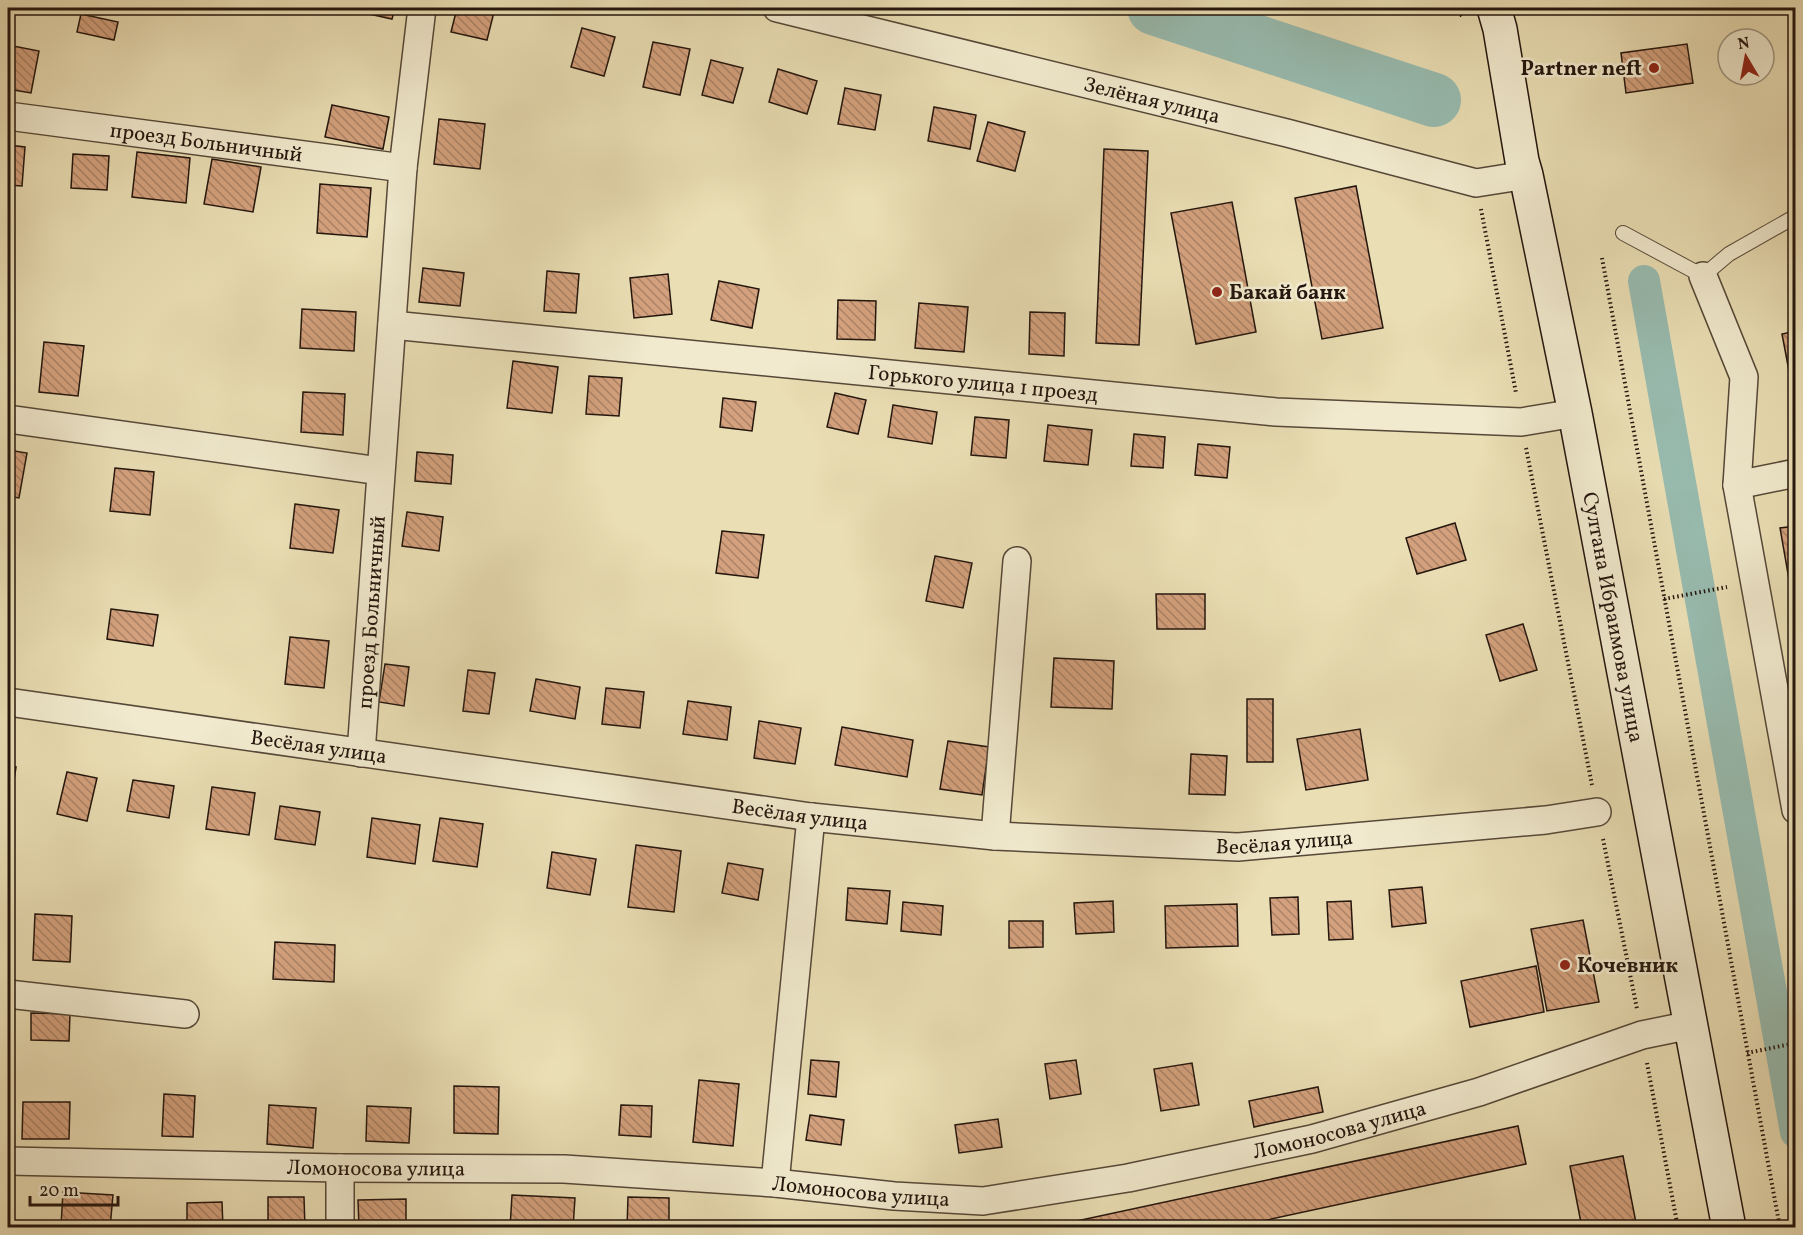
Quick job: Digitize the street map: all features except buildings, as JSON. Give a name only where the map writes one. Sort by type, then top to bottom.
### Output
[{"type":"main road","name":"Султана Ибраимова улица","points":[[1498,13],[1524,168],[1575,413],[1729,1227]]},
{"type":"street","name":"проезд Больничный","points":[[360,753],[403,168],[422,8]]},
{"type":"street","name":"Зелёная улица","points":[[777,8],[1287,133],[1476,183],[1524,168]]},
{"type":"street","name":"проезд Больничный","points":[[8,116],[403,168]]},
{"type":"street","points":[[1703,276],[1744,377],[1737,485],[1796,810]]},
{"type":"street","name":"Горького улица 1 проезд","points":[[392,325],[1276,412],[1521,422],[1575,413]]},
{"type":"street","points":[[8,419],[380,471]]},
{"type":"street","points":[[1737,485],[1796,473]]},
{"type":"street","points":[[995,836],[1017,561]]},
{"type":"street","name":"Весёлая улица","points":[[8,702],[811,817],[995,836],[1238,847],[1546,820],[1597,812]]},
{"type":"street","points":[[775,1183],[811,817]]},
{"type":"street","points":[[8,994],[185,1014]]},
{"type":"street","name":"Ломоносова улица","points":[[8,1161],[340,1168],[564,1169],[775,1183],[894,1196],[983,1201],[1128,1178],[1312,1139],[1468,1096],[1642,1035],[1691,1025]]},
{"type":"street","points":[[340,1168],[340,1227]]},
{"type":"lane","points":[[1623,233],[1703,276],[1729,255],[1796,216]]},
{"type":"path","points":[[1476,183],[1678,1227]]},
{"type":"path","points":[[1602,258],[1780,1227]]},
{"type":"path","points":[[1665,598],[1731,586]]},
{"type":"path","points":[[1747,1053],[1796,1043]]},
{"type":"waterway","points":[[1154,8],[1434,100]]},
{"type":"waterway","points":[[1644,281],[1796,1132]]},
{"type":"place","name":"Partner neft","points":[[1654,68]]},
{"type":"place","name":"Бакай банк","points":[[1217,292]]},
{"type":"place","name":"Кочевник","points":[[1565,965]]}]
